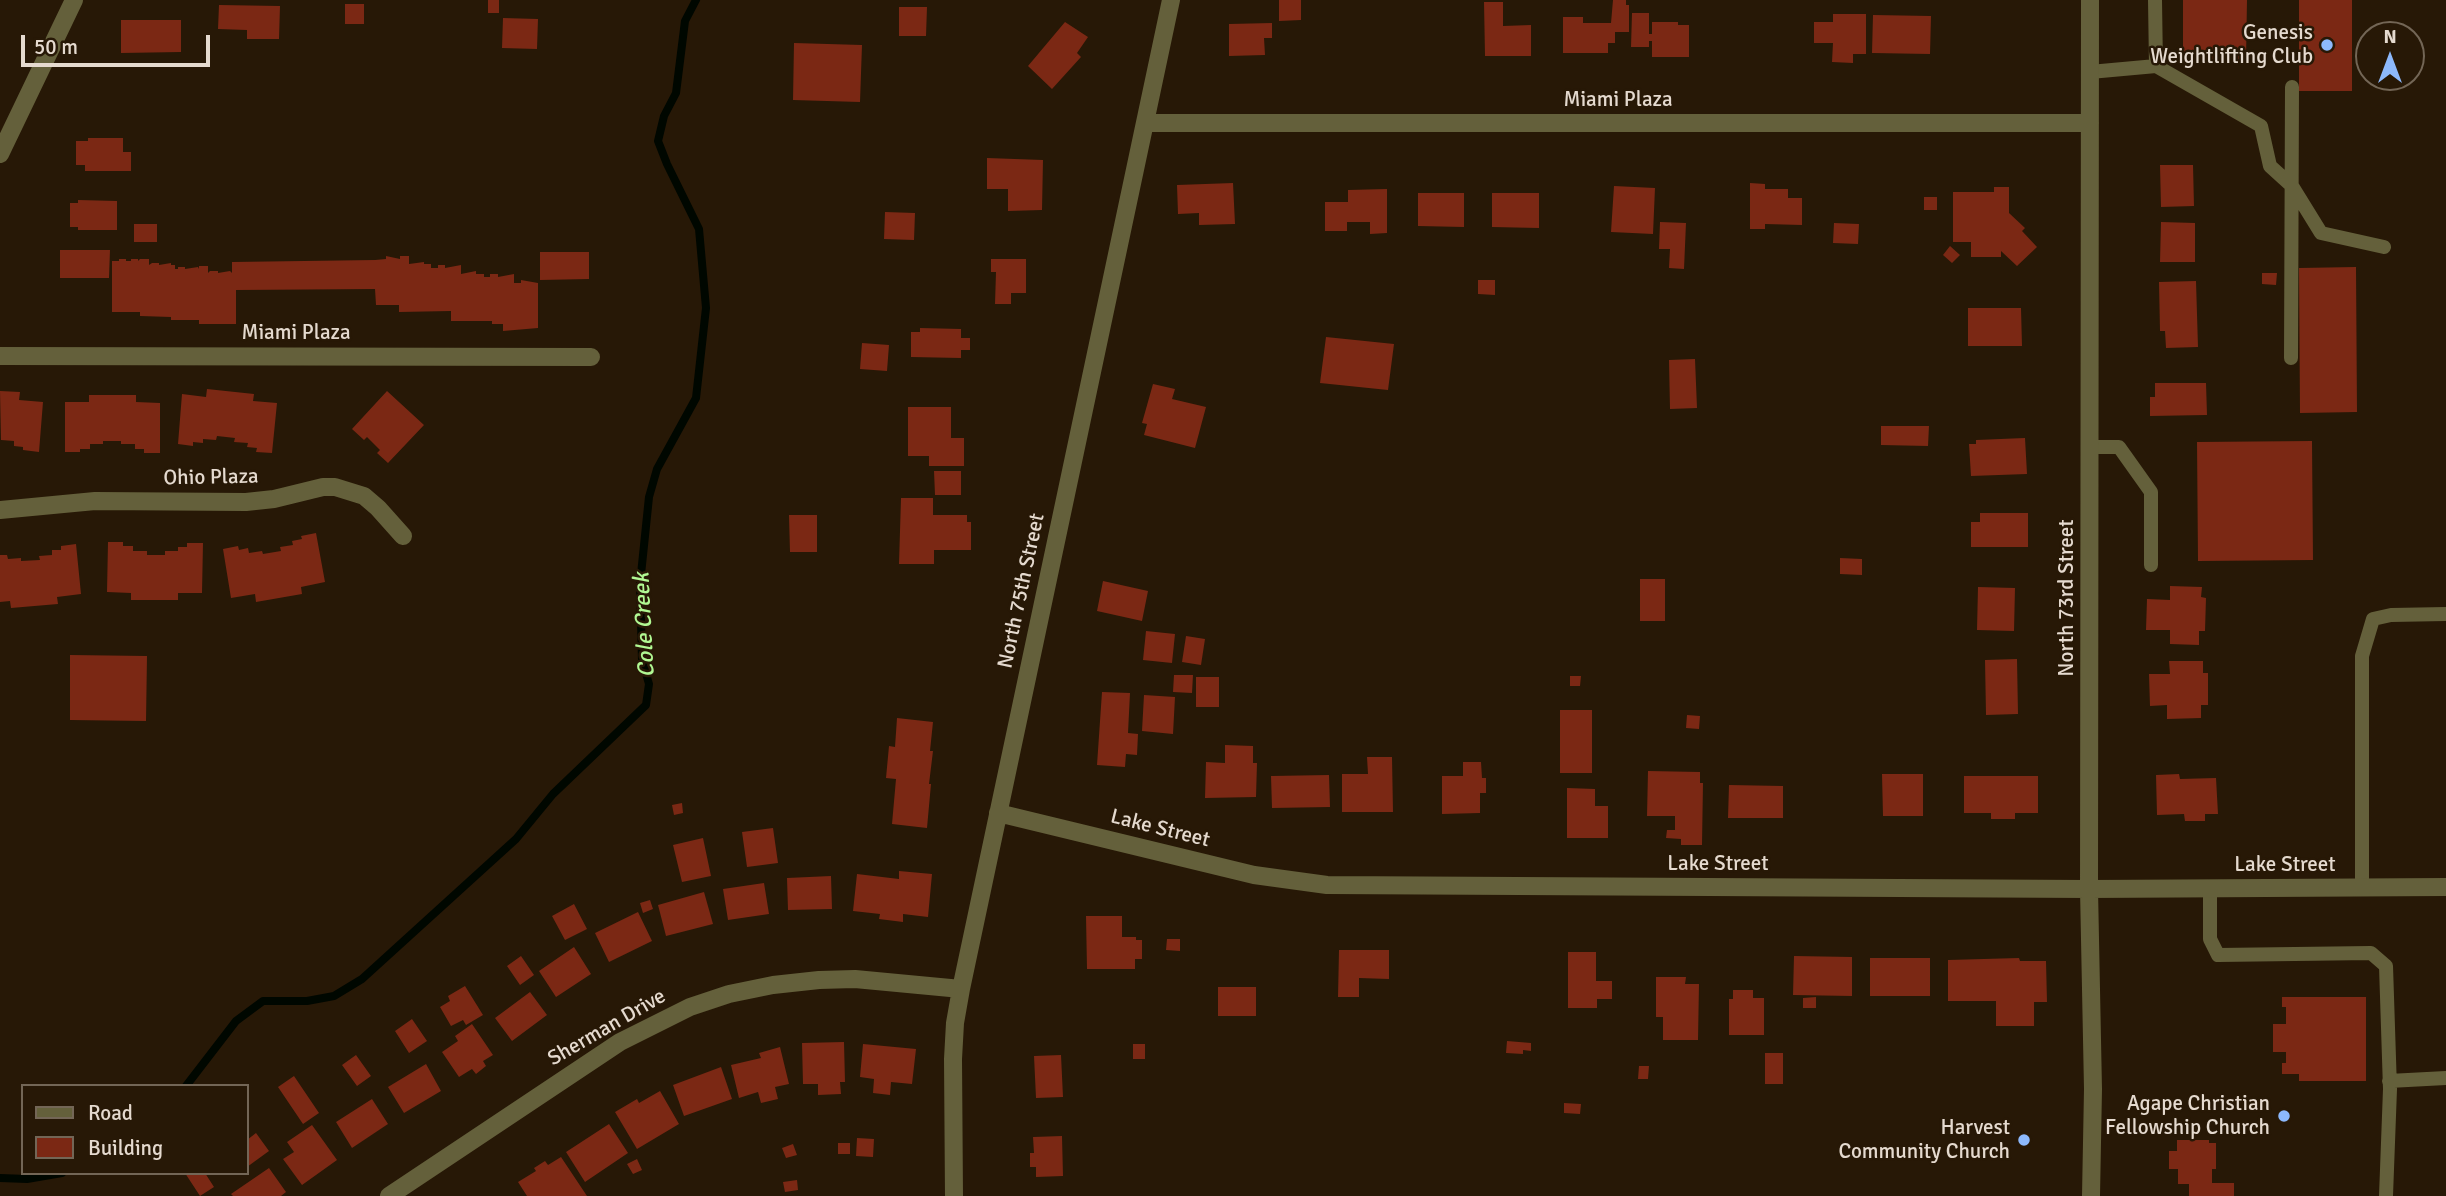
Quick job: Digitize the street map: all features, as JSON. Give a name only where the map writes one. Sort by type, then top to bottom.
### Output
[{"type":"street","points":[[0,154],[7,128],[74,0]]},
{"type":"street","name":"North 75th Street","points":[[954,1196],[953,1059],[955,1023],[961,989],[1171,0]]},
{"type":"street","name":"North 73rd Street","points":[[2090,0],[2091,1196]]},
{"type":"street","name":"Miami Plaza","points":[[1146,123],[2090,123]]},
{"type":"street","name":"Miami Plaza","points":[[0,356],[591,357]]},
{"type":"street","name":"Ohio Plaza","points":[[0,510],[95,501],[246,502],[335,487],[364,496],[403,536]]},
{"type":"street","name":"Lake Street","points":[[998,813],[1254,875],[1327,885],[2089,889],[2446,887]]},
{"type":"street","name":"Sherman Drive","points":[[389,1196],[620,1042],[690,1007],[751,989],[818,980],[855,979],[961,989]]},
{"type":"lane","points":[[2155,0],[2155,66]]},
{"type":"lane","points":[[2090,72],[2155,66],[2261,126],[2270,166],[2292,186],[2321,233],[2384,247]]},
{"type":"lane","points":[[2291,358],[2292,87]]},
{"type":"lane","points":[[2090,447],[2119,447],[2151,492],[2151,565]]},
{"type":"lane","points":[[2362,887],[2362,656],[2373,619],[2391,615],[2446,614]]},
{"type":"lane","points":[[2210,888],[2210,940],[2218,956],[2371,953],[2386,966],[2389,1081],[2386,1196]]},
{"type":"lane","points":[[2389,1081],[2446,1079]]},
{"type":"building","points":[[488,0],[499,0],[499,13],[488,13]]},
{"type":"building","points":[[1279,0],[1301,0],[1301,20],[1279,21]]},
{"type":"building","points":[[1613,0],[1626,0],[1626,5],[1629,5],[1629,32],[1615,32],[1615,43],[1608,43],[1608,53],[1563,53],[1563,17],[1583,17],[1583,23],[1611,23]]},
{"type":"building","points":[[2183,0],[2247,0],[2246,60],[2183,60]]},
{"type":"building","points":[[2299,0],[2352,0],[2352,91],[2299,91]]},
{"type":"building","points":[[1484,2],[1503,2],[1503,26],[1531,25],[1531,56],[1485,56]]},
{"type":"building","points":[[345,4],[364,4],[364,24],[345,24]]},
{"type":"building","points":[[219,5],[280,6],[279,39],[247,39],[247,30],[218,29]]},
{"type":"building","points":[[899,7],[927,7],[926,36],[899,36]]},
{"type":"building","points":[[1632,13],[1649,13],[1649,34],[1652,34],[1652,22],[1678,22],[1678,25],[1689,25],[1689,57],[1652,57],[1652,41],[1649,41],[1649,47],[1631,47]]},
{"type":"building","points":[[1833,14],[1866,14],[1866,54],[1853,54],[1853,63],[1832,62],[1833,43],[1814,43],[1814,22],[1833,22]]},
{"type":"building","points":[[1873,15],[1931,16],[1930,54],[1872,53]]},
{"type":"building","points":[[503,18],[538,19],[537,49],[502,48]]},
{"type":"building","points":[[121,20],[181,20],[181,52],[121,53]]},
{"type":"building","points":[[1065,22],[1088,37],[1077,53],[1081,57],[1052,89],[1028,66]]},
{"type":"building","points":[[1272,23],[1272,38],[1264,38],[1265,55],[1229,56],[1229,24]]},
{"type":"building","points":[[794,43],[862,45],[860,102],[793,100]]},
{"type":"building","points":[[88,138],[123,138],[123,152],[131,152],[131,171],[85,171],[85,165],[76,165],[76,141],[88,141]]},
{"type":"building","points":[[987,158],[1043,160],[1042,210],[1008,211],[1008,189],[987,189]]},
{"type":"building","points":[[2160,165],[2193,165],[2194,206],[2161,207]]},
{"type":"building","points":[[1233,183],[1235,224],[1199,225],[1199,213],[1178,214],[1177,185]]},
{"type":"building","points":[[1750,183],[1765,184],[1765,189],[1788,189],[1788,198],[1802,198],[1802,225],[1765,224],[1765,229],[1750,229]]},
{"type":"building","points":[[1614,186],[1655,188],[1653,234],[1611,232]]},
{"type":"building","points":[[1994,187],[2009,187],[2009,213],[2025,228],[2022,231],[2037,247],[2017,266],[2001,251],[2001,257],[1971,257],[1971,242],[1953,242],[1953,192],[1994,192]]},
{"type":"building","points":[[1387,189],[1387,233],[1370,234],[1370,222],[1347,222],[1347,231],[1325,231],[1325,202],[1348,202],[1348,190]]},
{"type":"building","points":[[1418,193],[1464,193],[1464,227],[1418,226]]},
{"type":"building","points":[[1492,193],[1539,193],[1539,228],[1492,227]]},
{"type":"building","points":[[1924,197],[1937,197],[1937,210],[1924,210]]},
{"type":"building","points":[[78,200],[117,201],[117,230],[78,230],[78,227],[70,227],[70,203],[78,203]]},
{"type":"building","points":[[885,212],[915,213],[914,240],[884,239]]},
{"type":"building","points":[[1660,222],[1686,223],[1684,269],[1669,268],[1670,249],[1659,249]]},
{"type":"building","points":[[2161,222],[2195,223],[2195,262],[2160,262]]},
{"type":"building","points":[[1834,223],[1859,224],[1858,244],[1833,243]]},
{"type":"building","points":[[134,224],[157,224],[157,242],[134,242]]},
{"type":"building","points":[[1950,246],[1960,255],[1952,263],[1943,255]]},
{"type":"building","points":[[60,250],[110,250],[109,278],[60,278]]},
{"type":"building","points":[[540,252],[589,252],[589,279],[540,280]]},
{"type":"building","points":[[386,256],[400,259],[400,256],[409,256],[409,264],[424,262],[431,264],[431,268],[438,268],[438,265],[445,265],[445,268],[461,265],[461,274],[476,271],[476,274],[484,274],[484,277],[498,274],[498,277],[514,274],[514,283],[521,283],[521,280],[538,283],[538,328],[503,331],[503,324],[492,324],[492,321],[451,321],[451,311],[399,312],[399,305],[376,305],[375,289],[236,290],[236,324],[199,324],[199,320],[140,316],[140,312],[112,312],[112,261],[119,259],[149,259],[149,265],[171,263],[175,265],[175,269],[199,269],[199,266],[208,266],[208,273],[232,273],[232,262],[375,260],[386,259]]},
{"type":"building","points":[[991,259],[1026,259],[1026,293],[1011,293],[1011,304],[995,304],[996,272],[991,272]]},
{"type":"building","points":[[2356,267],[2357,412],[2300,413],[2299,268]]},
{"type":"building","points":[[2262,273],[2277,273],[2276,285],[2262,284]]},
{"type":"building","points":[[1478,280],[1495,280],[1495,295],[1478,294]]},
{"type":"building","points":[[2196,281],[2198,347],[2166,348],[2165,331],[2160,331],[2159,282]]},
{"type":"building","points":[[1968,308],[2021,308],[2022,346],[1968,346]]},
{"type":"building","points":[[920,328],[961,329],[961,338],[970,338],[970,350],[961,350],[961,358],[911,357],[911,332],[920,332]]},
{"type":"building","points":[[1326,337],[1394,344],[1388,390],[1320,383]]},
{"type":"building","points":[[862,343],[889,345],[887,371],[860,369]]},
{"type":"building","points":[[1695,359],[1697,408],[1670,409],[1669,360]]},
{"type":"building","points":[[2155,383],[2206,383],[2207,415],[2150,416],[2150,397],[2155,397]]},
{"type":"building","points":[[1153,384],[1175,389],[1172,399],[1206,407],[1195,448],[1144,435],[1147,424],[1142,423]]},
{"type":"building","points":[[207,389],[254,394],[253,401],[277,403],[272,453],[256,452],[257,448],[247,447],[248,443],[234,442],[235,438],[217,436],[216,440],[203,439],[203,443],[193,442],[193,446],[178,444],[182,394],[206,397]]},
{"type":"building","points":[[0,391],[20,392],[19,400],[43,402],[39,452],[23,450],[23,447],[14,446],[14,441],[1,440]]},
{"type":"building","points":[[387,391],[424,425],[388,463],[377,453],[380,450],[367,437],[364,440],[352,429]]},
{"type":"building","points":[[89,395],[136,395],[136,402],[160,403],[160,453],[144,453],[144,449],[135,449],[135,444],[121,444],[121,441],[103,441],[103,444],[90,444],[90,449],[80,449],[80,452],[65,452],[65,402],[89,402]]},
{"type":"building","points":[[908,407],[951,407],[951,438],[964,438],[964,466],[929,466],[929,456],[908,456]]},
{"type":"building","points":[[1881,426],[1929,426],[1928,446],[1881,445]]},
{"type":"building","points":[[2025,438],[2027,474],[1971,476],[1969,444],[1976,444],[1976,440]]},
{"type":"building","points":[[2312,441],[2313,560],[2198,561],[2197,442]]},
{"type":"building","points":[[934,471],[961,471],[961,495],[935,495]]},
{"type":"building","points":[[901,498],[933,498],[933,515],[967,515],[967,522],[971,522],[971,550],[934,550],[934,564],[899,564]]},
{"type":"building","points":[[1980,513],[2028,513],[2028,547],[1971,547],[1971,522],[1980,522]]},
{"type":"building","points":[[789,515],[817,515],[817,552],[790,552]]},
{"type":"building","points":[[316,533],[325,582],[301,587],[302,594],[256,602],[255,594],[231,598],[223,549],[238,546],[239,550],[248,548],[249,553],[262,551],[263,554],[281,551],[280,547],[293,545],[292,541],[302,539],[301,536]]},
{"type":"building","points":[[108,542],[123,542],[123,546],[133,546],[133,551],[147,551],[147,555],[165,555],[165,551],[178,551],[178,547],[187,547],[187,543],[203,543],[202,593],[178,593],[178,600],[131,600],[131,593],[107,592]]},
{"type":"building","points":[[76,544],[81,594],[57,597],[58,604],[11,608],[10,601],[0,602],[0,555],[7,555],[8,559],[21,558],[21,561],[40,560],[39,556],[52,555],[52,550],[61,550],[61,546]]},
{"type":"building","points":[[1840,558],[1862,559],[1862,575],[1840,574]]},
{"type":"building","points":[[1640,579],[1665,579],[1665,621],[1640,621]]},
{"type":"building","points":[[1103,581],[1148,591],[1142,621],[1097,611]]},
{"type":"building","points":[[2170,586],[2202,587],[2201,597],[2206,598],[2205,631],[2199,631],[2199,645],[2170,644],[2170,630],[2146,630],[2147,599],[2170,600]]},
{"type":"building","points":[[1978,587],[2015,588],[2014,631],[1977,630]]},
{"type":"building","points":[[1146,631],[1175,634],[1172,663],[1143,660]]},
{"type":"building","points":[[1186,636],[1205,639],[1201,665],[1182,662]]},
{"type":"building","points":[[70,655],[147,656],[146,721],[70,720]]},
{"type":"building","points":[[2017,659],[2018,714],[1986,715],[1985,660]]},
{"type":"building","points":[[2169,661],[2203,661],[2203,673],[2208,673],[2208,705],[2201,705],[2201,718],[2167,719],[2167,705],[2150,706],[2149,674],[2170,674]]},
{"type":"building","points":[[1174,675],[1193,675],[1192,693],[1173,692]]},
{"type":"building","points":[[1570,676],[1581,676],[1580,686],[1570,686]]},
{"type":"building","points":[[1196,677],[1219,677],[1219,707],[1196,707]]},
{"type":"building","points":[[1102,692],[1130,693],[1128,733],[1138,734],[1137,755],[1126,754],[1125,767],[1097,765]]},
{"type":"building","points":[[1144,695],[1175,697],[1173,734],[1142,731]]},
{"type":"building","points":[[1560,710],[1592,710],[1592,773],[1560,773]]},
{"type":"building","points":[[1687,715],[1700,716],[1699,729],[1686,728]]},
{"type":"building","points":[[897,718],[933,722],[927,828],[892,824],[896,779],[886,778],[889,746],[895,747]]},
{"type":"building","points":[[1225,745],[1253,746],[1253,763],[1257,763],[1256,797],[1205,798],[1206,762],[1225,763]]},
{"type":"building","points":[[1367,757],[1392,757],[1393,812],[1342,812],[1342,774],[1368,774]]},
{"type":"building","points":[[1463,762],[1481,762],[1482,778],[1486,778],[1486,793],[1480,793],[1480,813],[1442,814],[1442,776],[1463,776]]},
{"type":"building","points":[[1648,771],[1700,772],[1700,783],[1703,783],[1702,845],[1681,845],[1681,839],[1666,838],[1667,830],[1675,830],[1675,816],[1647,816]]},
{"type":"building","points":[[1882,774],[1923,774],[1923,816],[1883,816]]},
{"type":"building","points":[[2179,774],[2180,779],[2216,778],[2218,814],[2205,814],[2205,821],[2185,821],[2184,814],[2157,815],[2156,775]]},
{"type":"building","points":[[1329,775],[1330,807],[1272,808],[1271,776]]},
{"type":"building","points":[[1964,776],[2038,776],[2038,813],[2015,813],[2015,819],[1991,819],[1991,813],[1964,813]]},
{"type":"building","points":[[1729,785],[1783,786],[1783,818],[1728,818]]},
{"type":"building","points":[[1567,788],[1595,789],[1595,806],[1608,806],[1608,838],[1567,838]]},
{"type":"building","points":[[682,803],[683,813],[674,815],[672,805]]},
{"type":"building","points":[[773,828],[778,863],[747,867],[742,832]]},
{"type":"building","points":[[703,838],[711,876],[682,882],[673,845]]},
{"type":"building","points":[[899,871],[932,874],[928,917],[903,914],[903,922],[879,919],[880,914],[853,911],[857,874],[899,879]]},
{"type":"building","points":[[831,876],[832,909],[788,910],[787,878]]},
{"type":"building","points":[[764,883],[769,914],[728,920],[723,889]]},
{"type":"building","points":[[704,892],[713,924],[666,936],[658,905]]},
{"type":"building","points":[[650,900],[653,909],[643,913],[640,903]]},
{"type":"building","points":[[574,904],[587,929],[565,940],[552,916]]},
{"type":"building","points":[[638,912],[652,941],[609,962],[595,933]]},
{"type":"building","points":[[1086,916],[1122,916],[1122,937],[1142,940],[1142,959],[1135,959],[1135,969],[1087,969]]},
{"type":"building","points":[[1167,939],[1180,939],[1180,951],[1166,950]]},
{"type":"building","points":[[574,947],[591,974],[556,997],[539,971]]},
{"type":"building","points":[[1339,950],[1389,950],[1389,979],[1359,978],[1359,997],[1338,997]]},
{"type":"building","points":[[1568,952],[1596,952],[1596,981],[1612,981],[1612,999],[1597,999],[1597,1008],[1568,1008]]},
{"type":"building","points":[[521,956],[534,975],[520,985],[507,966]]},
{"type":"building","points":[[1794,956],[1852,957],[1852,996],[1793,995]]},
{"type":"building","points":[[1870,958],[1930,958],[1930,996],[1870,996]]},
{"type":"building","points":[[2019,958],[2020,961],[2046,961],[2047,1002],[2034,1002],[2034,1026],[1996,1026],[1996,1001],[1948,1001],[1948,960]]},
{"type":"building","points":[[1656,977],[1686,977],[1685,984],[1699,984],[1698,1040],[1663,1040],[1663,1017],[1656,1017]]},
{"type":"building","points":[[465,986],[483,1015],[466,1025],[463,1020],[451,1026],[440,1007],[450,1001],[448,996]]},
{"type":"building","points":[[1218,987],[1256,987],[1256,1016],[1218,1016]]},
{"type":"building","points":[[1733,990],[1753,990],[1753,998],[1764,998],[1764,1035],[1729,1035],[1729,999],[1733,999]]},
{"type":"building","points":[[530,992],[547,1015],[512,1041],[495,1018]]},
{"type":"building","points":[[1816,997],[1816,1008],[1803,1008],[1803,998]]},
{"type":"building","points":[[2282,997],[2366,997],[2366,1081],[2299,1081],[2299,1074],[2282,1074],[2286,1052],[2273,1052],[2273,1024],[2286,1024],[2286,1007],[2282,1007]]},
{"type":"building","points":[[412,1019],[427,1041],[409,1053],[395,1031]]},
{"type":"building","points":[[472,1024],[493,1055],[483,1061],[486,1066],[476,1074],[472,1069],[459,1077],[442,1052],[458,1041],[455,1036]]},
{"type":"building","points":[[1507,1041],[1531,1043],[1531,1051],[1523,1050],[1523,1054],[1506,1053]]},
{"type":"building","points":[[844,1042],[845,1082],[840,1082],[841,1094],[818,1095],[818,1084],[803,1084],[802,1043]]},
{"type":"building","points":[[863,1044],[916,1049],[912,1084],[891,1082],[890,1095],[873,1093],[874,1079],[860,1077]]},
{"type":"building","points":[[1133,1044],[1145,1044],[1145,1059],[1133,1059]]},
{"type":"building","points":[[780,1047],[789,1084],[775,1087],[778,1099],[761,1103],[758,1092],[739,1098],[731,1065],[761,1058],[759,1053]]},
{"type":"building","points":[[1765,1053],[1783,1053],[1783,1084],[1765,1084]]},
{"type":"building","points":[[356,1055],[371,1076],[357,1086],[342,1065]]},
{"type":"building","points":[[1061,1055],[1063,1097],[1036,1098],[1034,1056]]},
{"type":"building","points":[[426,1064],[441,1091],[404,1113],[388,1087]]},
{"type":"building","points":[[1639,1066],[1649,1066],[1648,1079],[1638,1079]]},
{"type":"building","points":[[721,1067],[732,1099],[684,1116],[673,1085]]},
{"type":"building","points":[[294,1076],[319,1113],[303,1124],[278,1087]]},
{"type":"building","points":[[660,1091],[679,1124],[637,1149],[615,1112],[637,1099],[639,1103]]},
{"type":"building","points":[[372,1099],[388,1124],[352,1148],[336,1122]]},
{"type":"building","points":[[1564,1103],[1581,1104],[1580,1114],[1564,1113]]},
{"type":"building","points":[[609,1124],[628,1153],[585,1182],[566,1152]]},
{"type":"building","points":[[312,1125],[337,1160],[302,1185],[283,1159],[294,1152],[287,1142]]},
{"type":"building","points":[[256,1133],[269,1151],[248,1166],[248,1139]]},
{"type":"building","points":[[1062,1136],[1063,1176],[1036,1177],[1036,1167],[1030,1167],[1030,1153],[1034,1153],[1033,1137]]},
{"type":"building","points":[[857,1138],[874,1139],[873,1157],[856,1156]]},
{"type":"building","points":[[2177,1140],[2209,1140],[2209,1143],[2216,1143],[2216,1169],[2212,1169],[2212,1183],[2234,1183],[2234,1196],[2189,1196],[2189,1184],[2178,1184],[2178,1169],[2169,1169],[2169,1151],[2177,1151]]},
{"type":"building","points":[[838,1143],[850,1143],[850,1154],[838,1154]]},
{"type":"building","points":[[793,1144],[797,1155],[786,1158],[782,1148]]},
{"type":"building","points":[[561,1157],[587,1196],[527,1196],[518,1182],[536,1171],[534,1168],[545,1161],[548,1165]]},
{"type":"building","points":[[637,1159],[642,1170],[633,1174],[627,1164]]},
{"type":"building","points":[[269,1168],[286,1192],[281,1196],[231,1194]]},
{"type":"building","points":[[186,1175],[206,1175],[214,1187],[200,1196]]},
{"type":"building","points":[[797,1180],[798,1190],[785,1192],[783,1182]]},
{"type":"waterway","name":"Cole Creek","points":[[188,1084],[236,1021],[263,1001],[307,1001],[334,996],[362,979],[516,839],[553,794],[646,705],[649,684],[642,660],[640,584],[649,497],[657,469],[696,398],[706,308],[699,229],[658,141],[664,116],[676,93],[685,21],[696,0]]},
{"type":"waterway","name":"Cole Creek","points":[[0,1178],[27,1179],[50,1175]]},
{"type":"place","name":"Genesis Weightlifting Club","points":[[2327,45]]},
{"type":"place","name":"Agape Christian Fellowship Church","points":[[2284,1116]]},
{"type":"place","name":"Harvest Community Church","points":[[2024,1140]]}]
